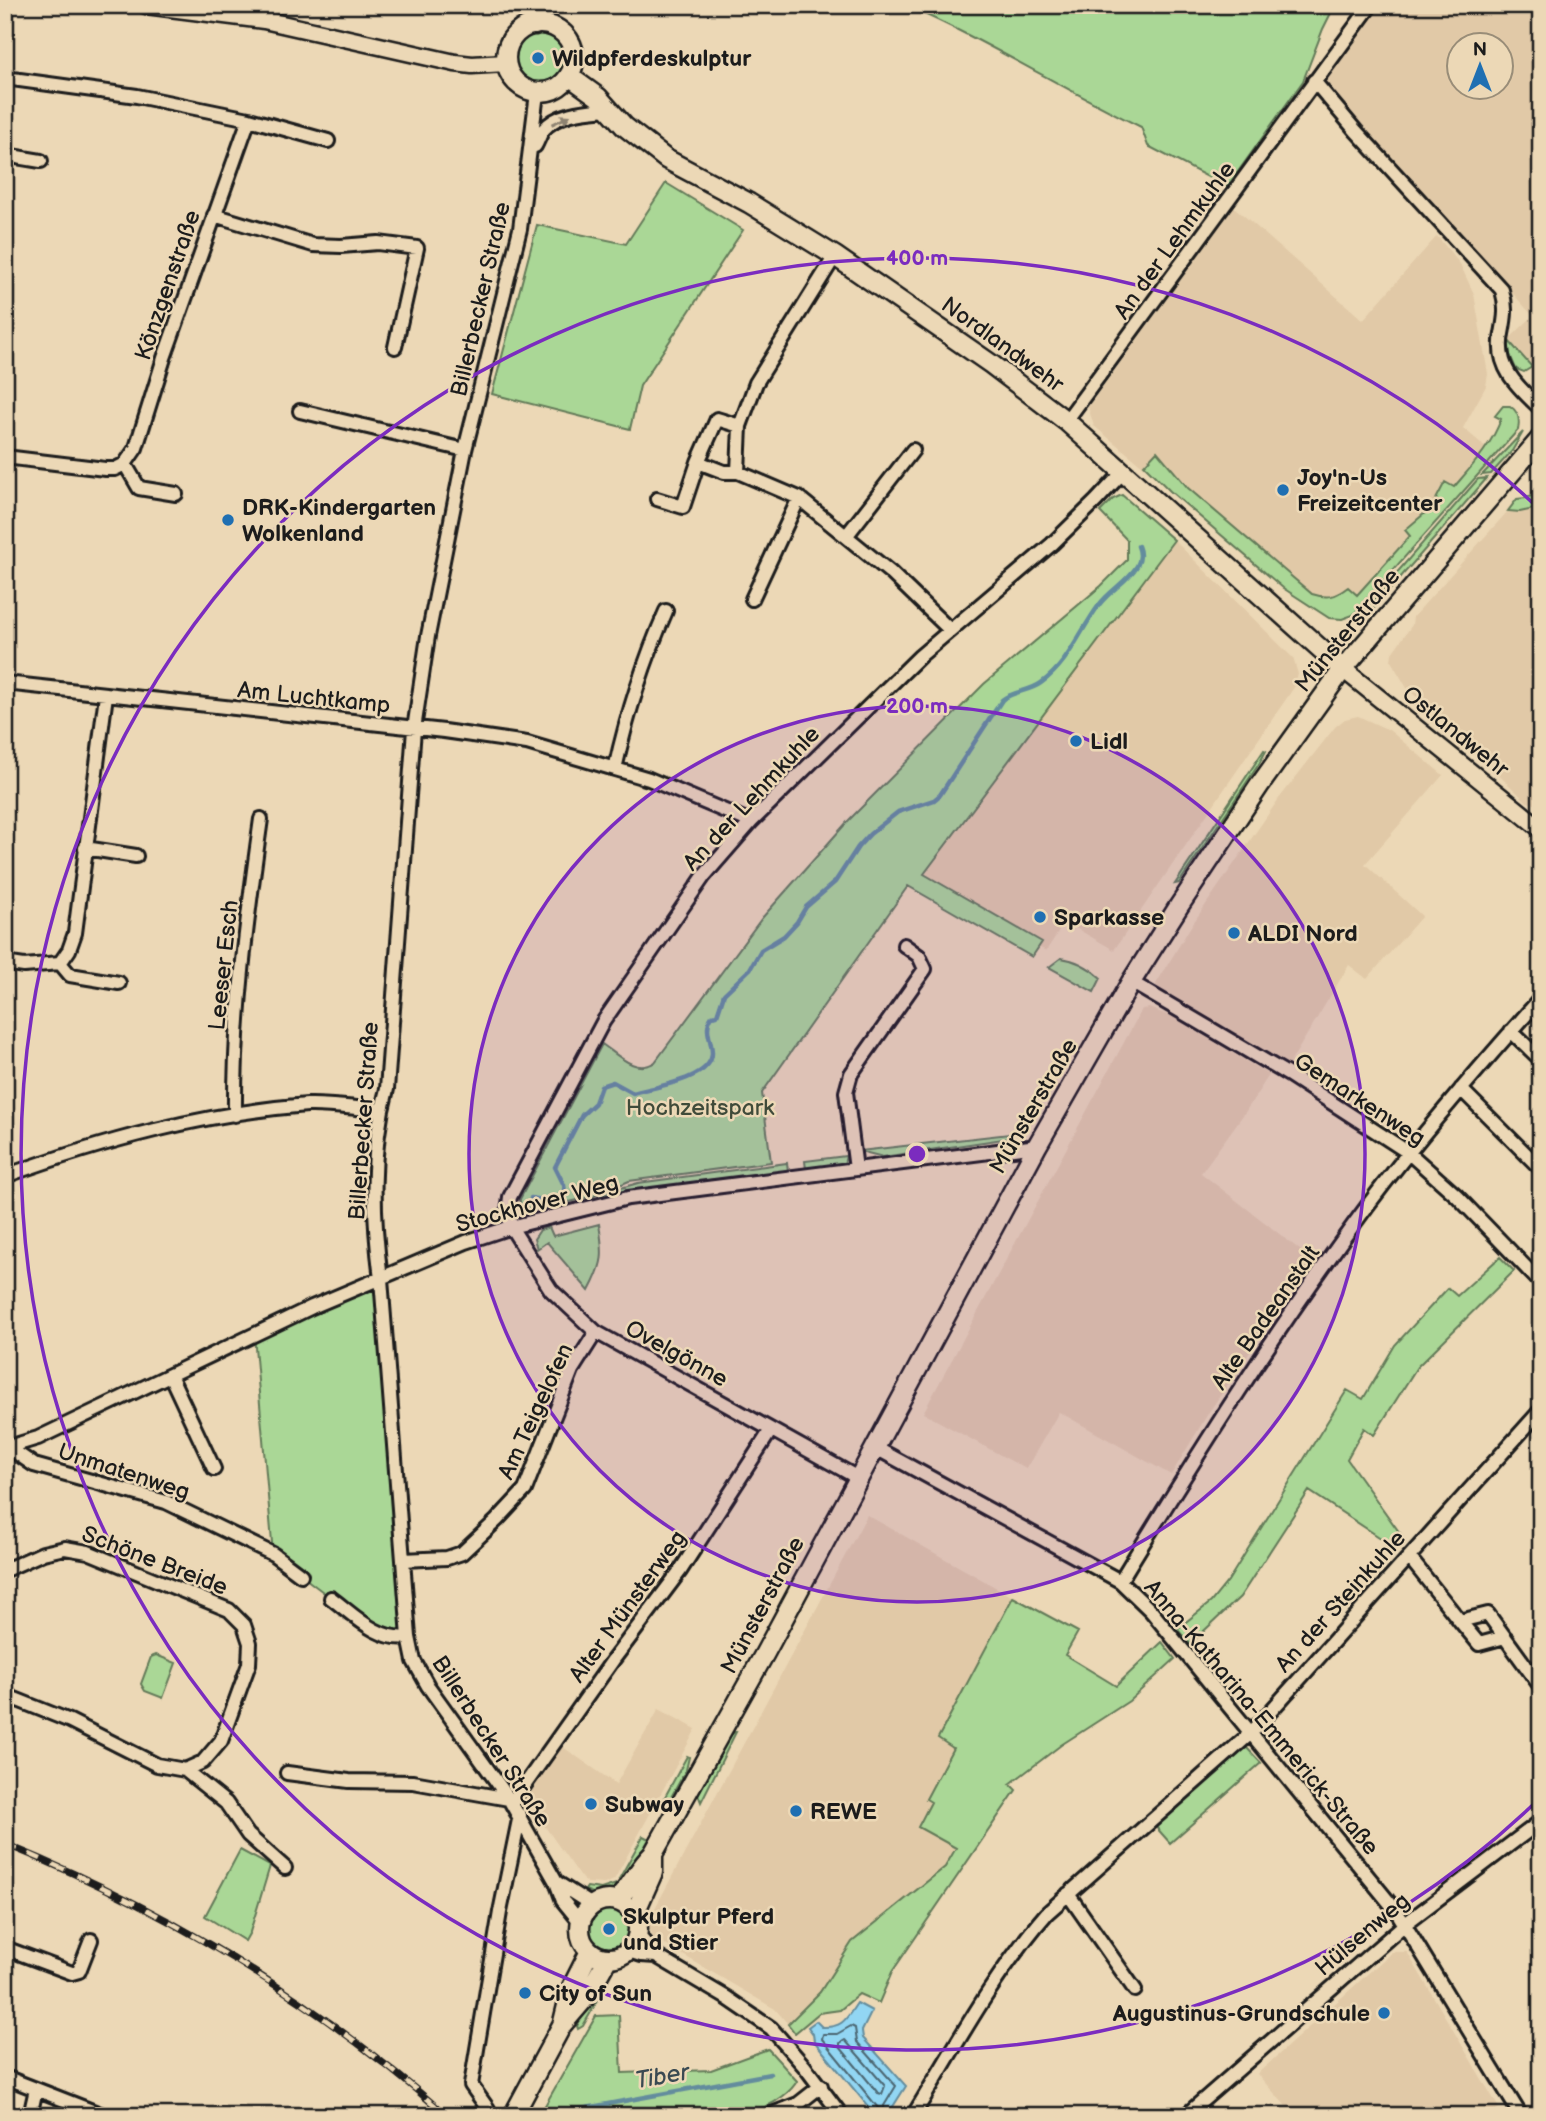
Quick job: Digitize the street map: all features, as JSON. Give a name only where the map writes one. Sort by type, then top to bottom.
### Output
[{"type":"main road","points":[[531,5],[535,25]]},
{"type":"main road","points":[[535,25],[556,29],[571,44],[574,55],[569,76],[555,89],[537,93],[516,83],[506,63],[506,53],[516,34],[535,25]]},
{"type":"main road","name":"Nordlandwehr","points":[[569,76],[598,97],[638,139],[666,159],[749,203],[835,256],[991,364],[1066,421],[1343,669]]},
{"type":"main road","name":"Münsterstraße","points":[[616,1901],[653,1854],[759,1664],[1037,1146],[1131,982],[1230,827],[1343,669],[1541,438]]},
{"type":"main road","name":"Münsterstraße","points":[[635,1915],[653,1872],[653,1854]]},
{"type":"main road","points":[[608,1900],[616,1901],[635,1915],[639,1928],[633,1943],[616,1958],[598,1956],[583,1943],[583,1916],[592,1905],[608,1900]]},
{"type":"main road","points":[[562,2025],[570,1989],[590,1951]]},
{"type":"main road","points":[[513,2116],[562,2025],[586,1997],[608,1958]]},
{"type":"street","points":[[146,5],[264,20],[456,63],[506,63]]},
{"type":"street","name":"An der Lehmkuhle","points":[[1066,421],[1371,5]]},
{"type":"street","points":[[5,78],[137,96],[249,119],[328,141]]},
{"type":"street","points":[[1314,81],[1356,131],[1502,290],[1506,304],[1501,337],[1504,369],[1541,409]]},
{"type":"street","name":"Billerbecker Straße","points":[[537,93],[524,209],[513,266],[465,450],[428,636],[414,729],[387,1089],[381,1110],[374,1188],[409,1637],[414,1661],[428,1686],[520,1815],[556,1882],[563,1901],[581,1923]]},
{"type":"street","name":"Billerbecker Straße","points":[[531,156],[543,130],[562,117],[608,109]]},
{"type":"street","name":"Könzgenstraße","points":[[125,464],[136,448],[164,358],[249,119]]},
{"type":"street","points":[[5,155],[41,161]]},
{"type":"street","points":[[214,215],[313,245],[378,243],[417,248],[395,347]]},
{"type":"street","points":[[738,472],[740,426],[756,383],[835,256]]},
{"type":"street","points":[[300,411],[465,450]]},
{"type":"street","points":[[657,499],[683,507],[698,462],[717,419],[740,426]]},
{"type":"street","points":[[848,535],[913,450]]},
{"type":"street","points":[[5,457],[104,469],[125,464],[139,488],[176,494]]},
{"type":"street","points":[[698,462],[724,472],[738,472],[799,498],[848,535],[950,630]]},
{"type":"street","name":"An der Lehmkuhle","points":[[511,1227],[508,1212],[510,1197],[603,1022],[704,876],[751,822],[950,630],[1052,544],[1124,471]]},
{"type":"street","points":[[752,599],[799,498]]},
{"type":"street","points":[[615,769],[621,740],[652,644],[666,611]]},
{"type":"street","name":"Ostlandwehr","points":[[1343,669],[1541,829]]},
{"type":"street","name":"Am Luchtkamp","points":[[5,683],[527,743],[649,779],[751,822]]},
{"type":"street","points":[[5,963],[24,966],[60,962],[69,950],[75,933],[106,695]]},
{"type":"street","name":"Leeser Esch","points":[[235,1115],[235,1051],[239,1002],[261,819]]},
{"type":"street","points":[[85,848],[136,856]]},
{"type":"street","points":[[856,1169],[846,1092],[851,1074],[925,969],[919,956],[904,945]]},
{"type":"street","points":[[60,962],[70,975],[119,983]]},
{"type":"street","name":"Gemarkenweg","points":[[1131,982],[1289,1075],[1409,1153],[1457,1196],[1541,1283]]},
{"type":"street","name":"Alte Badeanstalt","points":[[1120,1581],[1217,1423],[1367,1206],[1461,1090],[1541,998]]},
{"type":"street","points":[[1511,1031],[1541,1060]]},
{"type":"street","points":[[1461,1090],[1541,1169]]},
{"type":"street","points":[[5,1175],[164,1126],[309,1105],[381,1110]]},
{"type":"street","name":"Stockhover Weg","points":[[6,1448],[38,1438],[312,1307],[466,1242],[511,1227],[628,1198],[1037,1146]]},
{"type":"street","name":"Ovelgönne","points":[[511,1227],[551,1290],[597,1332],[858,1478]]},
{"type":"street","name":"Am Teigelofen","points":[[403,1560],[447,1558],[462,1553],[525,1490],[572,1370],[597,1332]]},
{"type":"street","points":[[170,1375],[214,1469]]},
{"type":"street","name":"An der Steinkuhle","points":[[913,2116],[1022,1942],[1068,1894],[1251,1733],[1541,1410]]},
{"type":"street","name":"Alter Münsterweg","points":[[511,1801],[680,1571],[772,1430]]},
{"type":"street","name":"Anna-Katharina-Emmerick-Straße","points":[[874,1447],[1120,1581],[1151,1611],[1405,1924],[1521,2116]]},
{"type":"street","name":"Unmatenweg","points":[[6,1448],[34,1465],[166,1502],[273,1554],[301,1575]]},
{"type":"street","name":"Schöne Breide","points":[[5,1570],[43,1553],[65,1548],[88,1552],[229,1610],[244,1625],[250,1643],[249,1664],[221,1741],[203,1762],[185,1770]]},
{"type":"street","points":[[1409,1556],[1479,1644],[1505,1637]]},
{"type":"street","points":[[331,1598],[382,1635],[398,1639],[409,1637]]},
{"type":"street","points":[[1460,1621],[1488,1614],[1541,1687]]},
{"type":"street","points":[[5,1695],[70,1721],[158,1765],[185,1770],[226,1803],[248,1835],[285,1868]]},
{"type":"street","points":[[287,1773],[349,1781],[412,1782],[511,1801]]},
{"type":"street","points":[[488,2109],[471,2085],[500,1912],[520,1815]]},
{"type":"street","name":"Hülsenweg","points":[[1185,2116],[1405,1924],[1541,1821]]},
{"type":"street","name":"Billerbecker Straße","points":[[556,1882],[592,1905]]},
{"type":"street","points":[[1068,1894],[1135,1990]]},
{"type":"street","points":[[5,1948],[72,1973],[79,1971],[91,1940]]},
{"type":"street","points":[[633,1943],[641,1955],[656,1956],[771,2028],[821,2086],[842,2116]]},
{"type":"street","points":[[5,2077],[105,2116]]},
{"type":"street","points":[[767,2116],[798,2104],[821,2086]]},
{"type":"street","points":[[30,2116],[36,2089]]},
{"type":"shaded area","points":[[1382,5],[1541,5],[1541,377],[1508,340],[1533,316],[1324,83]]},
{"type":"shaded area","points":[[1234,207],[1363,320],[1437,236],[1460,264],[1474,294],[1488,374],[1486,386],[1463,428],[1488,449],[1344,611],[1315,607],[1094,426],[1088,407]]},
{"type":"shaded area","points":[[1538,507],[1541,512],[1539,805],[1527,802],[1407,688],[1391,661],[1392,653],[1412,625],[1413,617],[1508,511],[1520,512]]},
{"type":"shaded area","points":[[1174,540],[1293,658],[1298,674],[1295,686],[1114,950],[1065,922],[1046,951],[919,882]]},
{"type":"shaded area","points":[[1358,716],[1389,730],[1443,775],[1365,864],[1422,916],[1367,979],[1349,965],[1287,1068],[1157,989],[1156,984],[1191,926],[1278,800],[1335,727],[1345,719]]},
{"type":"shaded area","points":[[1149,1008],[1173,1017],[1269,1075],[1201,1173],[1313,1260],[1209,1412],[1171,1475],[1059,1412],[1026,1469],[923,1413],[1142,1009]]},
{"type":"shaded area","points":[[867,1515],[1013,1597],[984,1652],[953,1748],[926,1798],[931,1802],[918,1826],[956,1848],[945,1867],[852,1942],[820,1992],[788,2024],[775,2009],[654,1938],[647,1923]]},
{"type":"shaded area","points":[[659,1709],[696,1729],[614,1880],[604,1884],[588,1883],[583,1880],[531,1807],[531,1788],[560,1745],[616,1784]]},
{"type":"shaded area","name":"Augustinus-Grundschule","points":[[1392,1952],[1407,1952],[1499,2108],[1487,2116],[1295,2116],[1257,2074]]},
{"type":"green space","points":[[904,5],[1335,5],[1303,81],[1227,187],[1148,146],[1141,127],[964,33]]},
{"type":"green space","points":[[540,34],[549,35],[557,41],[563,49],[563,67],[557,75],[549,81],[540,82],[531,81],[523,75],[517,67],[516,58],[517,49],[523,41],[531,35]]},
{"type":"green space","points":[[666,183],[743,230],[640,386],[630,429],[492,394],[537,225],[626,244]]},
{"type":"green space","points":[[1508,340],[1532,367],[1524,372],[1516,369]]},
{"type":"green space","points":[[1503,406],[1510,406],[1517,414],[1518,430],[1353,615],[1342,619],[1329,618],[1283,588],[1170,491],[1144,465],[1157,451],[1188,488],[1312,594],[1331,596],[1348,587],[1357,595],[1410,536],[1405,530],[1432,507],[1445,482],[1454,487],[1481,455],[1497,429],[1501,419],[1495,416]]},
{"type":"green space","points":[[1523,432],[1512,451],[1491,474],[1482,475]]},
{"type":"green space","points":[[1487,478],[1366,617],[1362,613],[1478,479]]},
{"type":"green space","points":[[1541,492],[1541,512],[1538,508],[1520,512],[1508,511],[1517,499]]},
{"type":"green space","name":"Hochzeitspark","points":[[1122,495],[1174,540],[924,874],[1042,942],[1032,957],[908,886],[762,1093],[771,1162],[629,1181],[594,1196],[541,1209],[520,1206],[520,1199],[602,1044],[634,1065],[655,1062],[762,918],[848,821],[984,684],[1101,586],[1127,560],[1127,540],[1100,512],[1113,499]]},
{"type":"green space","points":[[1264,750],[1266,751],[1259,764],[1179,883],[1175,884]]},
{"type":"green space","points":[[1061,958],[1082,965],[1101,978],[1094,992],[1049,967]]},
{"type":"green space","points":[[1009,1134],[1010,1138],[883,1157],[860,1151]]},
{"type":"green space","points":[[846,1156],[844,1164],[806,1169],[805,1161]]},
{"type":"green space","points":[[787,1163],[788,1171],[599,1197],[638,1183]]},
{"type":"green space","points":[[599,1224],[602,1259],[589,1291],[547,1242],[537,1249],[534,1239],[540,1230],[549,1227],[553,1236]]},
{"type":"green space","points":[[1500,1257],[1514,1271],[1417,1367],[1374,1435],[1364,1428],[1347,1459],[1402,1536],[1393,1546],[1309,1491],[1240,1597],[1190,1644],[1177,1629],[1211,1602],[1228,1581],[1347,1390],[1363,1399],[1395,1345],[1448,1288],[1457,1296]]},
{"type":"green space","points":[[381,1279],[409,1637],[398,1639],[331,1598],[273,1554],[254,1335]]},
{"type":"green space","points":[[1013,1597],[1078,1632],[1065,1655],[1116,1686],[1162,1642],[1175,1659],[1129,1701],[1061,1745],[1010,1784],[1016,1790],[892,1972],[879,2003],[859,1994],[840,2010],[819,2013],[795,2033],[788,2024],[820,1992],[852,1942],[945,1867],[956,1848],[918,1827],[931,1802],[926,1799],[953,1748],[938,1738]]},
{"type":"green space","points":[[156,1655],[176,1663],[163,1698],[145,1691],[141,1684],[151,1657]]},
{"type":"green space","points":[[734,1732],[701,1802],[698,1794],[728,1738]]},
{"type":"green space","points":[[1246,1747],[1261,1763],[1170,1843],[1155,1826]]},
{"type":"green space","points":[[687,1756],[686,1770],[665,1808],[660,1806]]},
{"type":"green space","points":[[643,1836],[649,1839],[625,1882],[619,1879]]},
{"type":"green space","points":[[240,1850],[270,1866],[245,1941],[205,1916]]},
{"type":"green space","points":[[616,1884],[621,1887],[608,1894],[600,1895],[585,1890],[587,1887],[601,1889]]},
{"type":"green space","points":[[609,1910],[622,1916],[628,1929],[622,1942],[609,1948],[596,1942],[590,1929],[596,1916]]},
{"type":"green space","points":[[600,1981],[607,1984],[583,2026],[578,2029],[577,2026]]},
{"type":"green space","points":[[619,2015],[622,2073],[711,2070],[768,2049],[797,2081],[783,2096],[765,2107],[711,2116],[539,2116],[596,2016]]},
{"type":"water","points":[[857,2003],[872,2011],[862,2031],[863,2038],[906,2086],[887,2116],[876,2116],[814,2041],[808,2027],[816,2021],[822,2027],[835,2026],[847,2018]]},
{"type":"waterway","points":[[531,1198],[542,1200],[558,1197],[565,1191],[555,1167],[582,1115],[595,1103],[601,1086],[613,1082],[633,1093],[680,1081],[702,1070],[712,1053],[709,1021],[712,1016],[717,1015],[724,994],[750,969],[761,950],[784,936],[806,907],[835,882],[870,834],[898,812],[934,800],[940,795],[1002,700],[1036,686],[1051,675],[1073,647],[1099,605],[1137,566],[1140,556],[1138,546]]},
{"type":"waterway","name":"Tiber","points":[[559,2113],[770,2074]]},
{"type":"railway","points":[[5,1844],[124,1898],[237,1961],[345,2034],[447,2116]]},
{"type":"place","name":"Wildpferdeskulptur","points":[[538,58]]},
{"type":"place","name":"Joy'n-Us Freizeitcenter","points":[[1283,490]]},
{"type":"place","name":"DRK-Kindergarten Wolkenland","points":[[228,520]]},
{"type":"place","name":"Lidl","points":[[1076,741]]},
{"type":"place","name":"Sparkasse","points":[[1040,917]]},
{"type":"place","name":"ALDI Nord","points":[[1234,933]]},
{"type":"place","name":"Subway","points":[[591,1804]]},
{"type":"place","name":"REWE","points":[[796,1811]]},
{"type":"place","name":"Skulptur Pferd und Stier","points":[[609,1929]]},
{"type":"place","name":"City of Sun","points":[[525,1993]]},
{"type":"place","name":"Augustinus-Grundschule","points":[[1384,2013]]}]
